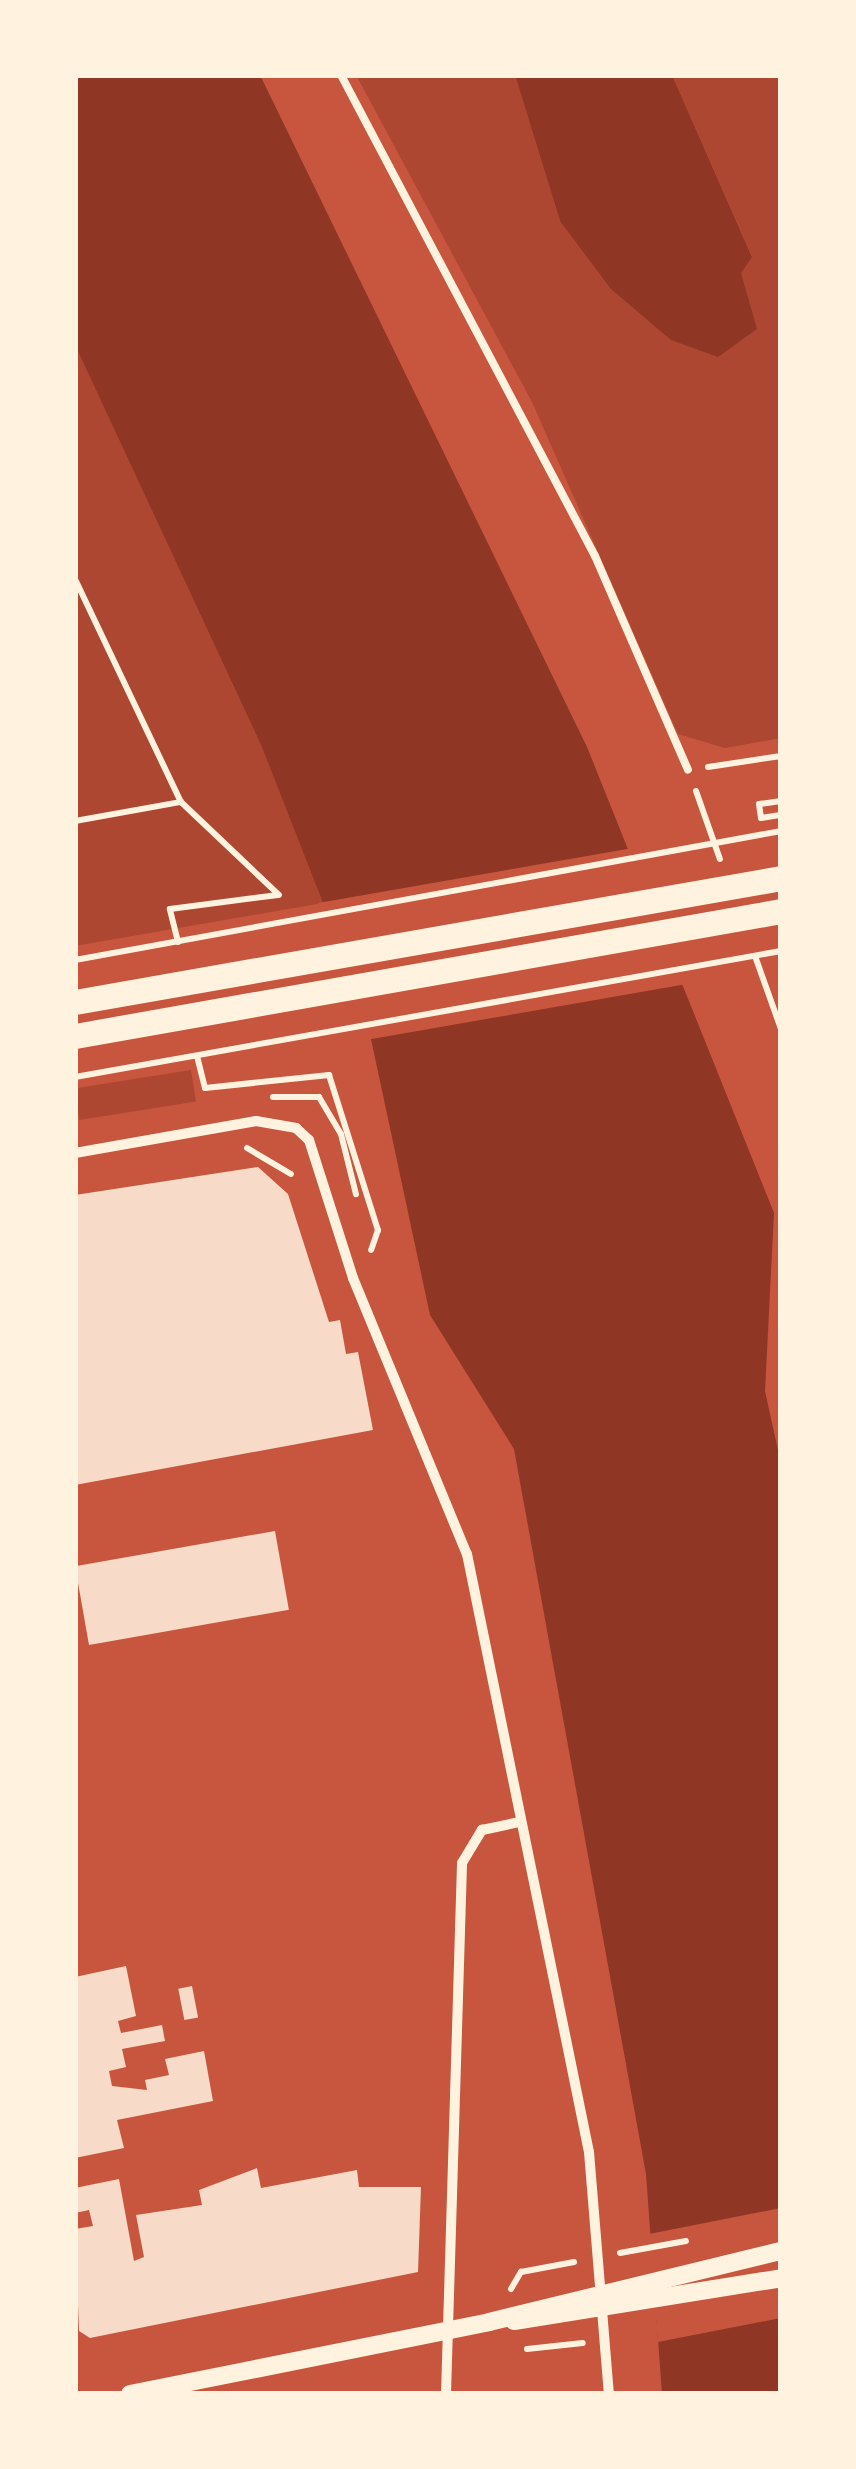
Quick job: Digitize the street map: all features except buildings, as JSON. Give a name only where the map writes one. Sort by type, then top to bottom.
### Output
[{"type":"main road","points":[[75,1002],[781,878]]},
{"type":"main road","points":[[75,1036],[781,911]]},
{"type":"street","points":[[75,1152],[256,1121],[309,1140],[353,1278],[467,1554],[589,2152],[608,2394]]},
{"type":"street","points":[[446,2394],[462,1863],[482,1830],[521,1822]]},
{"type":"street","points":[[130,2394],[489,2322],[566,2296],[781,2251]]},
{"type":"street","points":[[489,2322],[575,2317],[781,2278]]},
{"type":"lane","points":[[342,75],[595,556],[688,770]]},
{"type":"path","points":[[75,579],[181,802],[279,895],[170,909],[178,942]]},
{"type":"path","points":[[688,770],[781,756]]},
{"type":"path","points":[[781,801],[759,804],[761,818],[781,815]]},
{"type":"path","points":[[75,820],[181,802]]},
{"type":"path","points":[[75,960],[781,831]]},
{"type":"path","points":[[75,1076],[781,951]]},
{"type":"path","points":[[197,1056],[204,1088],[329,1074],[378,1230],[370,1254]]},
{"type":"path","points":[[229,1146],[270,1154],[298,1185]]},
{"type":"shaded area","points":[[75,75],[260,75],[587,747],[774,1213],[765,1391],[781,1464],[781,2394],[662,2394],[646,2174],[514,1449],[430,1315],[371,1039],[323,903],[261,745],[75,345]]},
{"type":"shaded area","points":[[356,75],[515,75],[560,221],[741,273],[752,256],[672,75],[781,75],[781,738],[725,748],[678,734],[532,402]]},
{"type":"shaded area","points":[[515,75],[672,75],[752,257],[741,273],[757,329],[718,357],[671,340],[611,289],[560,221]]},
{"type":"shaded area","points":[[75,345],[261,745],[323,903],[75,946]]},
{"type":"shaded area","points":[[191,1070],[196,1102],[79,1120],[75,1088]]},
{"type":"pier","points":[[633,848],[687,984],[366,1040],[318,903]]},
{"type":"pier","points":[[781,2208],[781,2318],[658,2342],[649,2234]]}]
